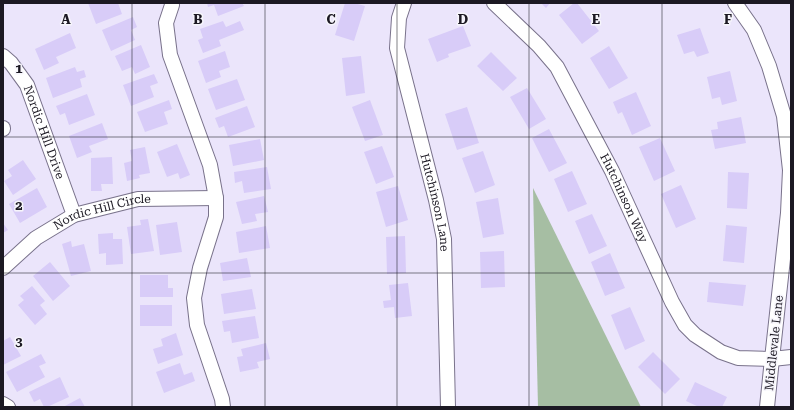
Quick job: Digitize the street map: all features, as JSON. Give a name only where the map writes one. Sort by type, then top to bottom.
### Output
[{"type":"street","name":"Hutchinson Lane","points":[[404,3],[399,18],[397,48],[436,200],[444,239],[448,407]]},
{"type":"street","name":"Hutchinson Way","points":[[494,3],[539,46],[557,67],[612,171],[672,302],[685,325],[695,335],[721,352],[738,358],[772,359],[791,357]]},
{"type":"street","name":"Middlevale Lane","points":[[735,3],[754,30],[769,66],[784,116],[790,170],[788,213],[767,407]]},
{"type":"street","points":[[172,5],[166,23],[170,55],[210,165],[216,198],[216,217],[200,268],[194,298],[197,325],[222,399],[223,407]]},
{"type":"street","name":"Nordic Hill Drive","points":[[3,56],[11,63],[27,85],[74,215]]},
{"type":"street","name":"Nordic Hill Circle","points":[[3,268],[36,238],[74,215],[138,199],[216,198]]},
{"type":"street","points":[[3,404],[8,407]]},
{"type":"green space","points":[[533,188],[641,407],[538,407]]},
{"type":"building","points":[[88,3],[118,3],[122,14],[96,24]]},
{"type":"building","points":[[207,3],[242,3],[244,6],[218,16],[214,5],[208,7]]},
{"type":"building","points":[[345,3],[354,3],[365,6],[354,41],[335,35]]},
{"type":"building","points":[[541,3],[550,3],[546,8]]},
{"type":"building","points":[[574,3],[577,3],[599,31],[582,44],[559,15]]},
{"type":"building","points":[[133,17],[137,27],[131,30],[135,40],[111,51],[102,30]]},
{"type":"building","points":[[223,21],[226,27],[240,21],[244,30],[219,40],[221,46],[203,53],[198,40],[203,38],[200,29]]},
{"type":"building","points":[[463,26],[471,46],[448,54],[449,57],[437,62],[428,39]]},
{"type":"building","points":[[700,28],[709,53],[697,57],[694,51],[684,54],[677,35]]},
{"type":"building","points":[[70,33],[76,48],[56,57],[59,63],[44,70],[35,49]]},
{"type":"building","points":[[141,45],[150,67],[135,74],[132,67],[122,71],[115,56]]},
{"type":"building","points":[[609,46],[628,78],[609,89],[590,58]]},
{"type":"building","points":[[225,51],[230,67],[219,71],[221,77],[206,83],[198,61]]},
{"type":"building","points":[[491,52],[517,78],[503,91],[477,66]]},
{"type":"building","points":[[361,56],[365,93],[346,96],[342,58]]},
{"type":"building","points":[[75,67],[77,72],[84,70],[86,77],[80,79],[82,87],[53,98],[46,78]]},
{"type":"building","points":[[730,71],[737,101],[722,105],[720,97],[712,99],[707,77]]},
{"type":"building","points":[[154,74],[158,83],[150,86],[154,97],[131,106],[123,85]]},
{"type":"building","points":[[237,79],[245,100],[216,110],[208,89]]},
{"type":"building","points":[[527,88],[546,119],[529,129],[510,97]]},
{"type":"building","points":[[636,92],[651,126],[632,135],[622,112],[618,114],[613,102]]},
{"type":"building","points":[[87,94],[95,115],[69,125],[65,113],[60,115],[56,106]]},
{"type":"building","points":[[169,100],[172,109],[164,112],[168,124],[145,132],[137,112]]},
{"type":"building","points":[[370,100],[383,135],[365,141],[352,107]]},
{"type":"building","points":[[247,106],[255,127],[228,137],[224,126],[219,128],[215,118]]},
{"type":"building","points":[[467,107],[479,143],[457,150],[445,114]]},
{"type":"building","points":[[741,117],[746,143],[715,149],[711,130],[718,129],[717,122]]},
{"type":"building","points":[[102,123],[108,139],[89,146],[92,152],[77,158],[69,136]]},
{"type":"building","points":[[549,129],[567,163],[549,172],[532,138]]},
{"type":"building","points":[[660,138],[675,171],[654,181],[639,147]]},
{"type":"building","points":[[260,139],[264,160],[233,166],[229,145]]},
{"type":"building","points":[[177,144],[190,175],[180,179],[178,173],[167,177],[157,152]]},
{"type":"building","points":[[382,146],[394,177],[376,184],[364,152]]},
{"type":"building","points":[[145,147],[150,173],[139,175],[140,178],[127,181],[124,163],[132,161],[130,150]]},
{"type":"building","points":[[483,151],[495,185],[475,193],[462,158]]},
{"type":"building","points":[[112,157],[113,184],[101,184],[102,191],[91,191],[91,158]]},
{"type":"building","points":[[23,160],[36,179],[13,195],[4,181],[12,176],[8,170]]},
{"type":"building","points":[[267,167],[271,189],[244,193],[242,181],[235,183],[234,172]]},
{"type":"building","points":[[572,171],[587,204],[568,212],[554,179]]},
{"type":"building","points":[[728,172],[749,173],[747,209],[727,208]]},
{"type":"building","points":[[681,185],[696,219],[676,228],[661,194]]},
{"type":"building","points":[[398,186],[408,220],[386,227],[376,192]]},
{"type":"building","points":[[37,188],[47,207],[20,223],[9,204]]},
{"type":"building","points":[[264,196],[268,212],[255,214],[257,221],[242,224],[236,202]]},
{"type":"building","points":[[498,198],[504,234],[483,238],[476,202]]},
{"type":"building","points":[[592,214],[607,246],[589,254],[575,221]]},
{"type":"building","points":[[148,219],[154,251],[131,254],[127,227],[141,225],[140,220]]},
{"type":"building","points":[[177,222],[182,252],[160,255],[156,225]]},
{"type":"building","points":[[3,223],[8,230],[3,233]]},
{"type":"building","points":[[726,225],[747,227],[744,263],[723,261]]},
{"type":"building","points":[[266,226],[270,248],[239,253],[236,232]]},
{"type":"building","points":[[113,233],[113,239],[122,239],[123,264],[106,265],[106,253],[99,254],[98,234]]},
{"type":"building","points":[[405,236],[406,273],[387,274],[386,237]]},
{"type":"building","points":[[71,241],[72,247],[84,244],[91,271],[71,276],[62,244]]},
{"type":"building","points":[[504,251],[505,287],[481,288],[480,252]]},
{"type":"building","points":[[610,253],[625,288],[605,296],[591,262]]},
{"type":"building","points":[[247,258],[251,277],[223,281],[220,263]]},
{"type":"building","points":[[50,262],[70,286],[53,301],[33,276]]},
{"type":"building","points":[[140,275],[168,275],[168,288],[173,288],[173,297],[140,297]]},
{"type":"building","points":[[709,282],[746,285],[743,306],[707,302]]},
{"type":"building","points":[[408,283],[412,316],[395,318],[394,307],[384,308],[383,301],[391,300],[389,285]]},
{"type":"building","points":[[32,286],[45,301],[40,305],[47,314],[35,325],[18,305],[24,300],[20,296]]},
{"type":"building","points":[[252,289],[256,309],[224,314],[221,294]]},
{"type":"building","points":[[140,305],[172,305],[172,326],[140,326]]},
{"type":"building","points":[[630,307],[645,341],[625,350],[611,315]]},
{"type":"building","points":[[255,316],[259,338],[232,343],[230,331],[224,332],[222,321]]},
{"type":"building","points":[[176,333],[183,355],[158,364],[153,349],[163,346],[161,339]]},
{"type":"building","points":[[10,337],[21,356],[3,365],[3,341]]},
{"type":"building","points":[[266,343],[270,359],[257,362],[259,368],[240,372],[237,357],[243,356],[241,349]]},
{"type":"building","points":[[653,352],[680,379],[665,394],[638,367]]},
{"type":"building","points":[[41,354],[46,363],[39,366],[45,377],[17,392],[6,372]]},
{"type":"building","points":[[180,363],[184,375],[192,372],[195,381],[164,393],[156,372]]},
{"type":"building","points":[[60,377],[69,397],[47,407],[44,407],[40,399],[34,402],[29,392]]},
{"type":"building","points":[[695,382],[727,397],[722,407],[699,407],[686,401]]},
{"type":"building","points":[[80,398],[85,407],[63,407]]}]
